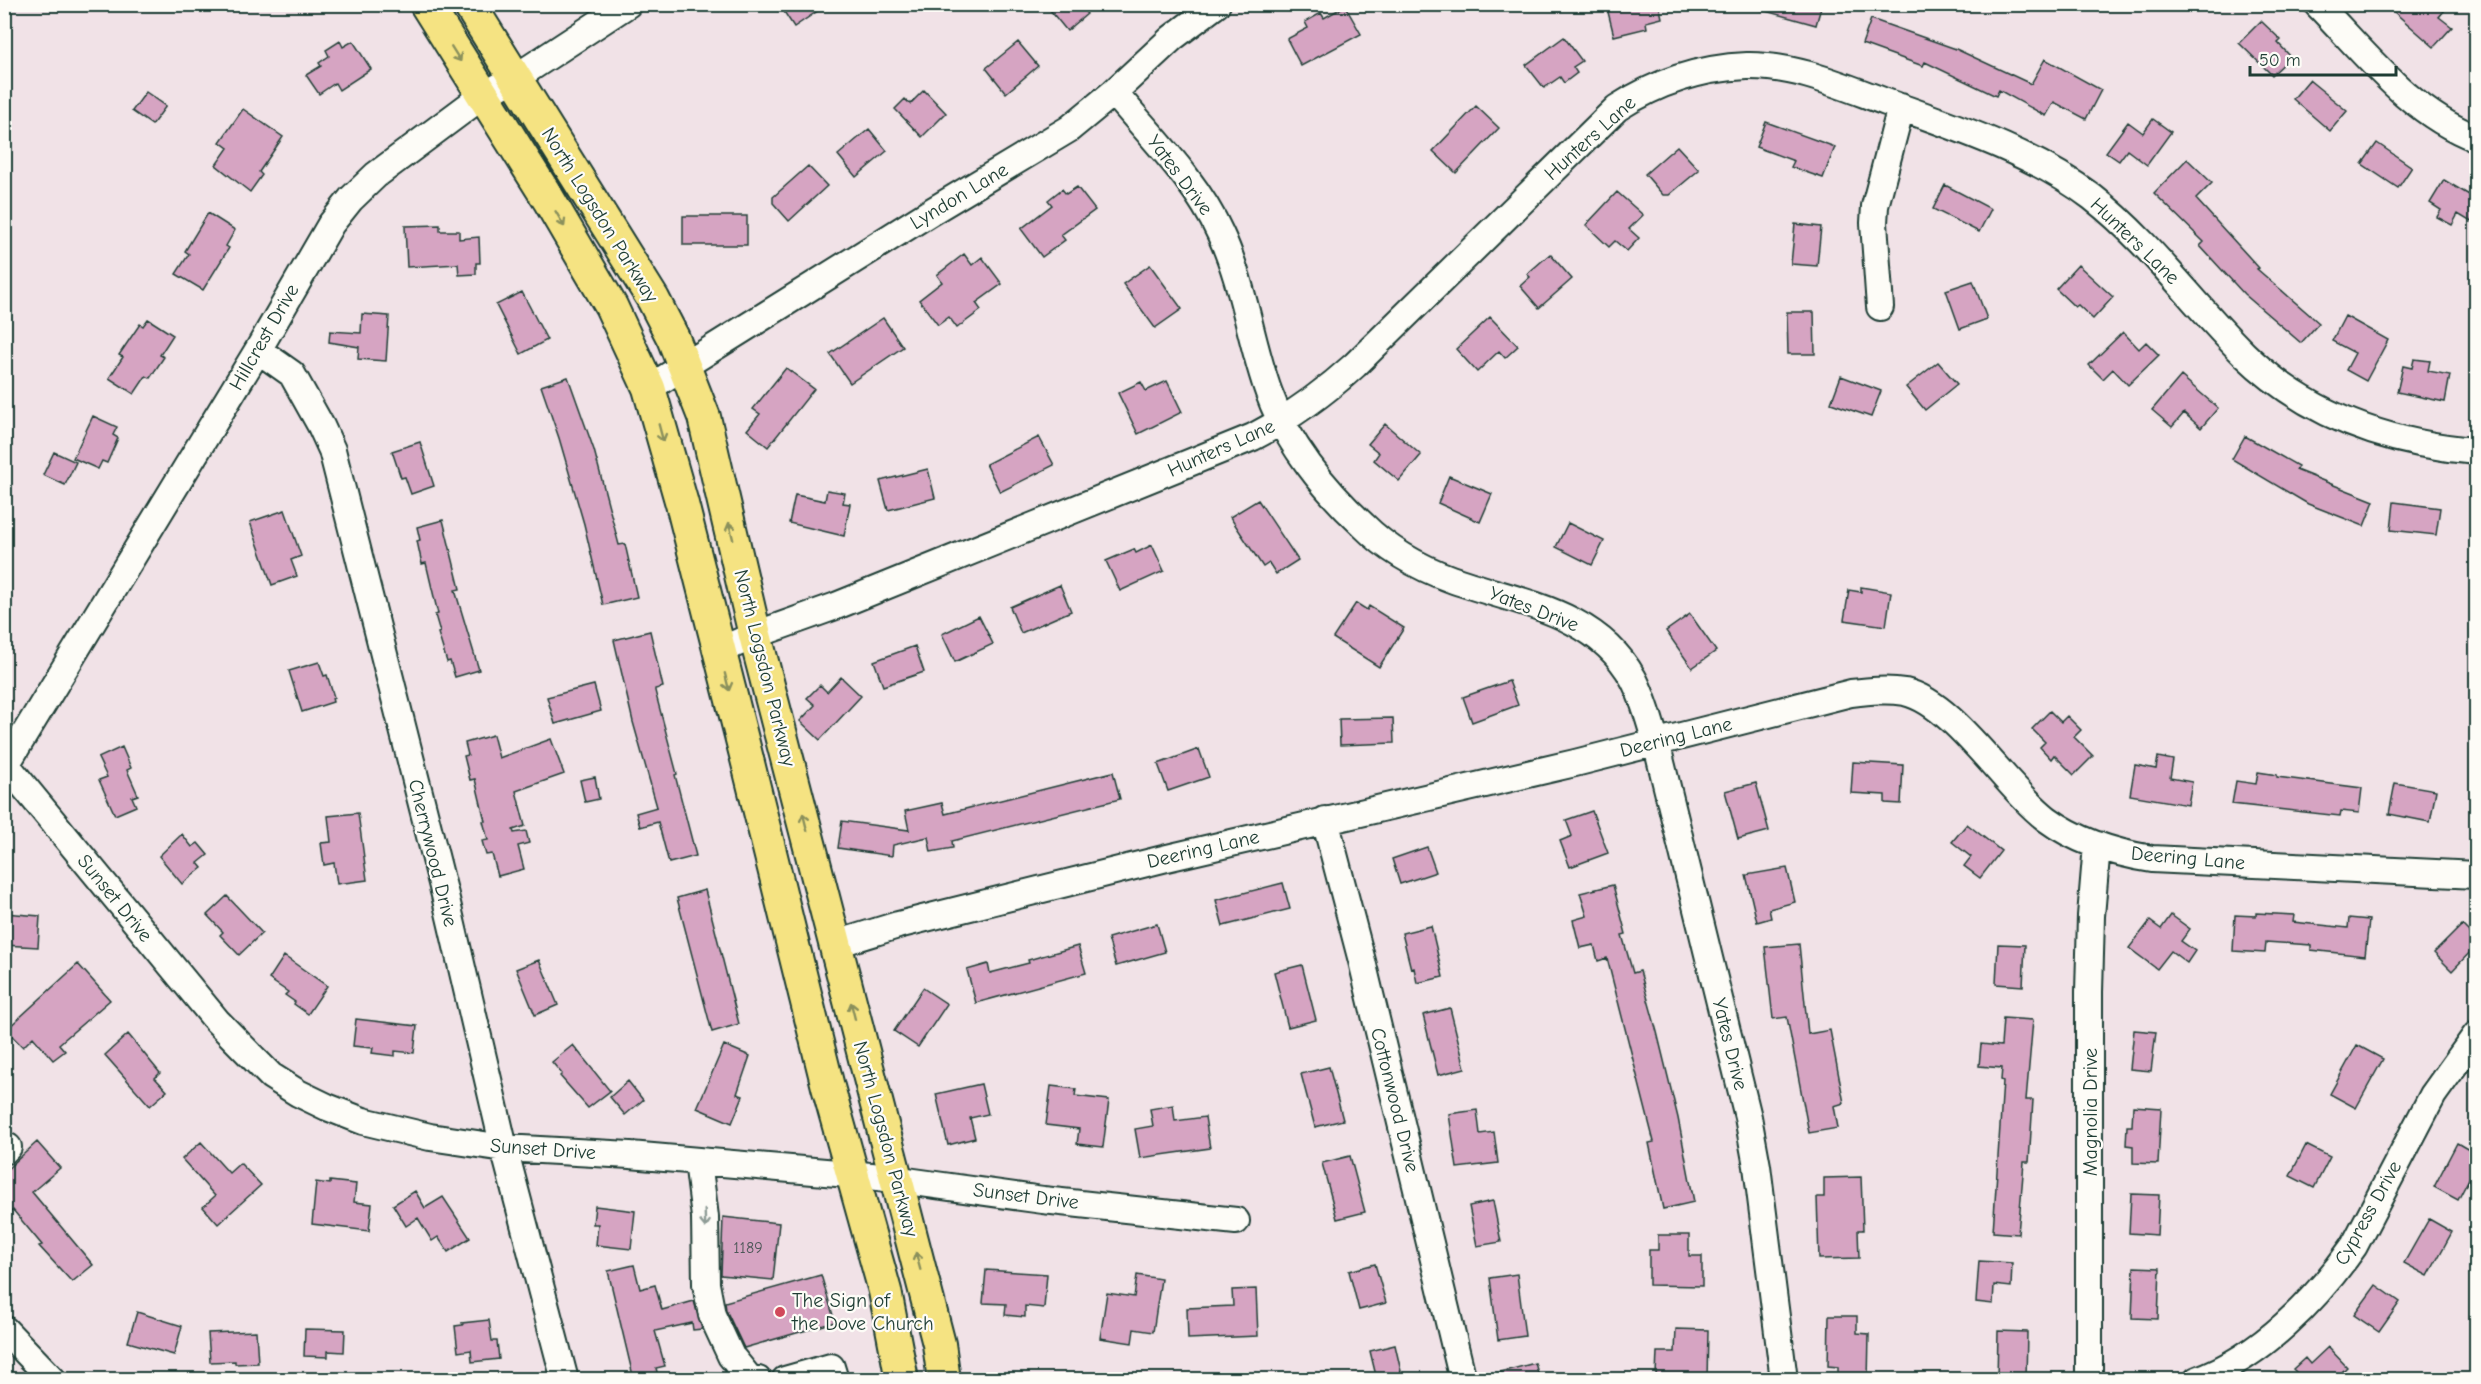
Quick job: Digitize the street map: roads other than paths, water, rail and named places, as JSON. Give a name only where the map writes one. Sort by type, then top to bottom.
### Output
[{"type":"main road","name":"North Logsdon Parkway","points":[[426,4],[549,200],[611,306],[649,388],[682,504],[828,1087],[885,1291],[902,1380]]},
{"type":"main road","name":"North Logsdon Parkway","points":[[469,4],[641,279],[686,366],[704,417],[755,635],[939,1344],[944,1380]]},
{"type":"street","name":"Hillcrest Drive","points":[[5,765],[258,350],[332,224],[351,199],[376,175],[482,96],[515,78],[628,4]]},
{"type":"street","name":"Lyndon Lane","points":[[649,388],[930,213],[1054,139],[1090,114],[1172,38],[1217,4]]},
{"type":"street","points":[[2317,4],[2412,102],[2452,128],[2476,138]]},
{"type":"street","name":"Hunters Lane","points":[[719,651],[1253,437],[1282,422],[1331,387],[1355,365],[1609,116],[1640,93],[1665,81],[1692,74],[1748,66],[1777,68],[1806,75],[1901,107],[2026,158],[2072,183],[2093,198],[2132,233],[2243,353],[2271,377],[2309,403],[2332,416],[2380,435],[2426,445],[2476,451]]},
{"type":"street","name":"Yates Drive","points":[[1114,92],[1192,187],[1220,231],[1230,257],[1269,391],[1282,422],[1295,444],[1323,481],[1354,517],[1390,548],[1410,560],[1453,579],[1563,615],[1583,626],[1618,657],[1632,677],[1642,697],[1656,742],[1748,1117],[1757,1166],[1784,1380]]},
{"type":"street","points":[[1880,307],[1875,206],[1901,107]]},
{"type":"street","name":"Cherrywood Drive","points":[[258,350],[292,374],[332,450],[445,896],[504,1148],[565,1380]]},
{"type":"street","name":"Deering Lane","points":[[836,944],[921,919],[1325,820],[1575,763],[1851,693],[1879,690],[1906,693],[1931,702],[1952,719],[2007,782],[2048,819],[2071,834],[2124,854],[2152,859],[2476,874]]},
{"type":"street","name":"Sunset Drive","points":[[5,765],[217,1021],[271,1076],[327,1107],[363,1121],[430,1137],[504,1148],[630,1155],[895,1179],[1043,1200],[1236,1221]]},
{"type":"street","name":"Cottonwood Drive","points":[[1325,820],[1362,961],[1462,1380]]},
{"type":"street","name":"Magnolia Drive","points":[[2089,1380],[2089,992],[2091,916],[2097,845]]},
{"type":"street","name":"Cypress Drive","points":[[2197,1380],[2229,1365],[2267,1338],[2304,1306],[2338,1268],[2354,1246],[2433,1095],[2476,1035]]},
{"type":"street","points":[[698,1161],[705,1217],[706,1284],[712,1315],[731,1356],[749,1378],[758,1380]]},
{"type":"street","points":[[4,1329],[53,1380]]},
{"type":"street","points":[[785,1380],[831,1367],[835,1380]]},
{"type":"place","name":"The Sign of the Dove Church","points":[[780,1312]]}]
